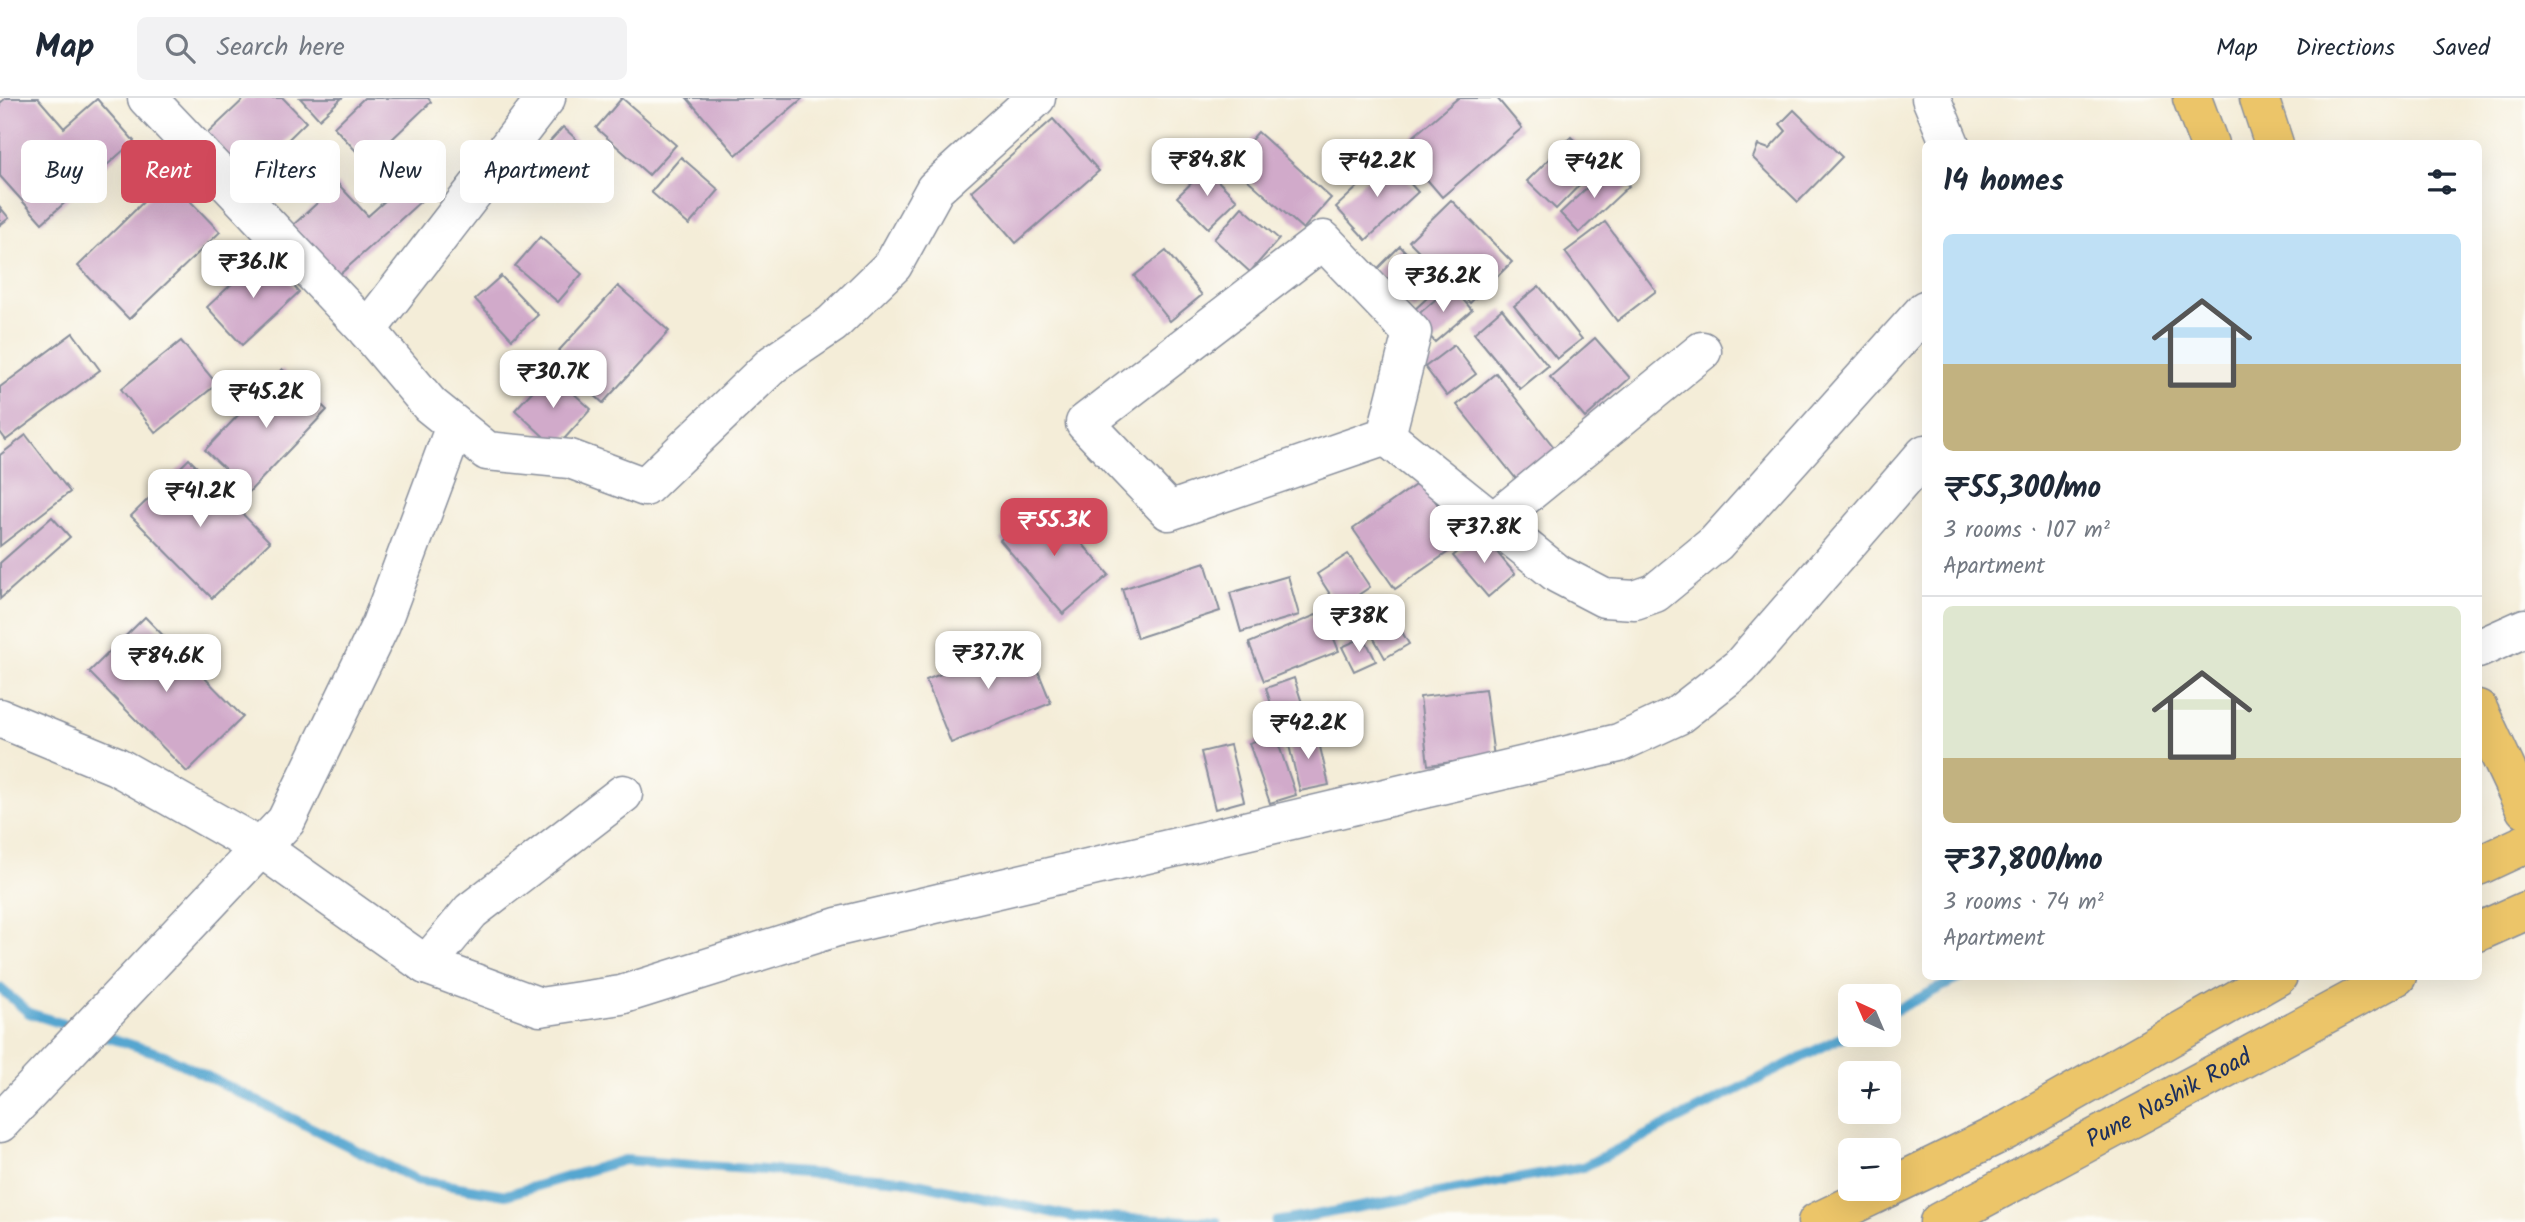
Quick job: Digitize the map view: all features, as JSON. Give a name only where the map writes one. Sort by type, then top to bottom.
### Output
[{"type":"main road","points":[[2192,98],[2208,140]]},
{"type":"main road","points":[[2259,98],[2273,140]]},
{"type":"main road","points":[[2482,718],[2525,809]]},
{"type":"main road","points":[[2482,864],[2525,844]]},
{"type":"main road","points":[[2482,927],[2525,911]]},
{"type":"main road","points":[[1901,1182],[2007,1130],[2271,980]]},
{"type":"main road","name":"Pune Nashik Road","points":[[1940,1222],[2390,980]]},
{"type":"main road","points":[[1817,1222],[1861,1201]]},
{"type":"street","points":[[147,98],[367,330],[430,405],[488,451],[570,459],[645,487],[773,364],[832,324],[893,265],[936,189],[1037,98]]},
{"type":"street","points":[[367,330],[546,98]]},
{"type":"street","points":[[1931,98],[1948,140]]},
{"type":"street","points":[[1323,240],[1412,333],[1386,436],[1169,511],[1085,423],[1323,240]]},
{"type":"street","points":[[1386,436],[1558,574],[1604,598],[1634,600],[1655,593],[1716,543],[1922,313]]},
{"type":"street","points":[[1494,521],[1702,351]]},
{"type":"street","points":[[0,1123],[38,1086],[286,821],[381,624],[456,426]]},
{"type":"street","points":[[0,718],[116,766],[261,848],[426,965],[540,1007],[621,995],[837,927],[1619,743],[1677,716],[1740,667],[1922,457]]},
{"type":"street","points":[[2482,647],[2525,628]]},
{"type":"street","points":[[426,965],[471,911],[623,793]]},
{"type":"building","points":[[6,98],[38,98],[64,128],[97,99],[133,140],[121,140],[121,153],[107,165],[107,140],[21,140],[21,200],[0,176],[0,103]]},
{"type":"building","points":[[245,98],[283,98],[306,122],[288,140],[230,140],[230,158],[216,140],[207,134]]},
{"type":"building","points":[[300,98],[342,98],[319,119]]},
{"type":"building","points":[[364,98],[428,98],[431,102],[391,140],[354,140],[354,149],[334,127]]},
{"type":"building","points":[[622,98],[676,145],[649,175],[614,144],[614,140],[610,140],[596,128]]},
{"type":"building","points":[[687,98],[803,98],[736,155]]},
{"type":"building","points":[[1458,98],[1497,98],[1522,128],[1442,197],[1400,148]]},
{"type":"building","points":[[1794,110],[1842,157],[1798,202],[1753,158],[1758,145],[1769,149],[1786,131],[1780,124]]},
{"type":"building","points":[[1053,119],[1099,171],[1016,243],[971,191]]},
{"type":"building","points":[[563,127],[577,140],[551,140]]},
{"type":"building","points":[[1258,132],[1331,198],[1303,229],[1230,164]]},
{"type":"building","points":[[1571,137],[1599,165],[1556,209],[1527,181]]},
{"type":"building","points":[[681,157],[719,190],[689,225],[651,192]]},
{"type":"building","points":[[1388,159],[1418,192],[1366,240],[1336,207]]},
{"type":"building","points":[[1610,166],[1629,186],[1579,233],[1560,213]]},
{"type":"building","points":[[1206,169],[1237,200],[1208,228],[1177,197]]},
{"type":"building","points":[[340,186],[368,216],[383,203],[419,203],[338,276],[292,226],[317,203],[340,203]]},
{"type":"building","points":[[1451,200],[1512,262],[1470,303],[1409,241]]},
{"type":"building","points":[[24,203],[64,203],[42,223]]},
{"type":"building","points":[[142,203],[192,203],[220,232],[129,319],[78,266]]},
{"type":"building","points":[[0,207],[9,218],[0,225]]},
{"type":"building","points":[[1242,207],[1279,239],[1250,272],[1214,239]]},
{"type":"building","points":[[1605,222],[1656,291],[1617,321],[1565,252]]},
{"type":"building","points":[[540,237],[582,274],[558,302],[515,266]]},
{"type":"building","points":[[1400,246],[1439,287],[1413,311],[1375,271]]},
{"type":"building","points":[[1166,251],[1202,295],[1170,321],[1134,276]]},
{"type":"building","points":[[264,254],[299,292],[242,345],[207,307]]},
{"type":"building","points":[[501,276],[538,315],[512,339],[475,299]]},
{"type":"building","points":[[618,286],[669,331],[603,403],[553,357]]},
{"type":"building","points":[[1451,286],[1472,310],[1435,342],[1414,318]]},
{"type":"building","points":[[1539,286],[1582,339],[1557,359],[1514,306]]},
{"type":"building","points":[[1502,309],[1548,366],[1520,389],[1474,333]]},
{"type":"building","points":[[73,333],[100,370],[6,440],[0,432],[0,387]]},
{"type":"building","points":[[1595,338],[1630,378],[1585,418],[1550,377]]},
{"type":"building","points":[[181,341],[217,384],[156,433],[121,389]]},
{"type":"building","points":[[1454,345],[1476,374],[1447,396],[1425,367]]},
{"type":"building","points":[[282,369],[327,410],[249,492],[205,450]]},
{"type":"building","points":[[550,372],[591,409],[556,448],[515,410]]},
{"type":"building","points":[[1496,373],[1560,455],[1521,485],[1457,405]]},
{"type":"building","points":[[26,435],[70,492],[0,546],[0,455]]},
{"type":"building","points":[[189,459],[270,542],[212,598],[131,516]]},
{"type":"building","points":[[1421,481],[1464,541],[1395,589],[1353,529]]},
{"type":"building","points":[[1046,501],[1109,575],[1063,614],[1000,540]]},
{"type":"building","points":[[52,517],[70,537],[0,599],[0,563]]},
{"type":"building","points":[[1481,533],[1515,574],[1488,597],[1453,556]]},
{"type":"building","points":[[1348,554],[1370,587],[1339,608],[1317,574]]},
{"type":"building","points":[[1205,562],[1220,611],[1137,638],[1122,589]]},
{"type":"building","points":[[1288,576],[1299,615],[1241,632],[1230,593]]},
{"type":"building","points":[[1323,612],[1339,651],[1264,681],[1249,643]]},
{"type":"building","points":[[1392,615],[1409,644],[1385,658],[1368,628]]},
{"type":"building","points":[[145,617],[243,717],[187,772],[89,672]]},
{"type":"building","points":[[1364,637],[1376,661],[1354,671],[1342,647]]},
{"type":"building","points":[[1025,639],[1051,703],[951,743],[926,680]]},
{"type":"building","points":[[1294,678],[1308,722],[1280,732],[1266,688]]},
{"type":"building","points":[[1485,689],[1494,757],[1428,765],[1420,697]]},
{"type":"building","points":[[1316,730],[1329,785],[1300,791],[1287,737]]},
{"type":"building","points":[[1275,734],[1296,795],[1270,803],[1249,743]]},
{"type":"building","points":[[1230,745],[1244,801],[1215,809],[1201,752]]},
{"type":"waterway","points":[[1901,1007],[1955,980]]},
{"type":"waterway","points":[[0,988],[29,1013],[79,1029]]},
{"type":"waterway","points":[[94,1033],[164,1055],[417,1180],[506,1195],[624,1160],[903,1180],[1073,1217],[1217,1222]]},
{"type":"waterway","points":[[1276,1222],[1583,1167],[1838,1039]]}]
